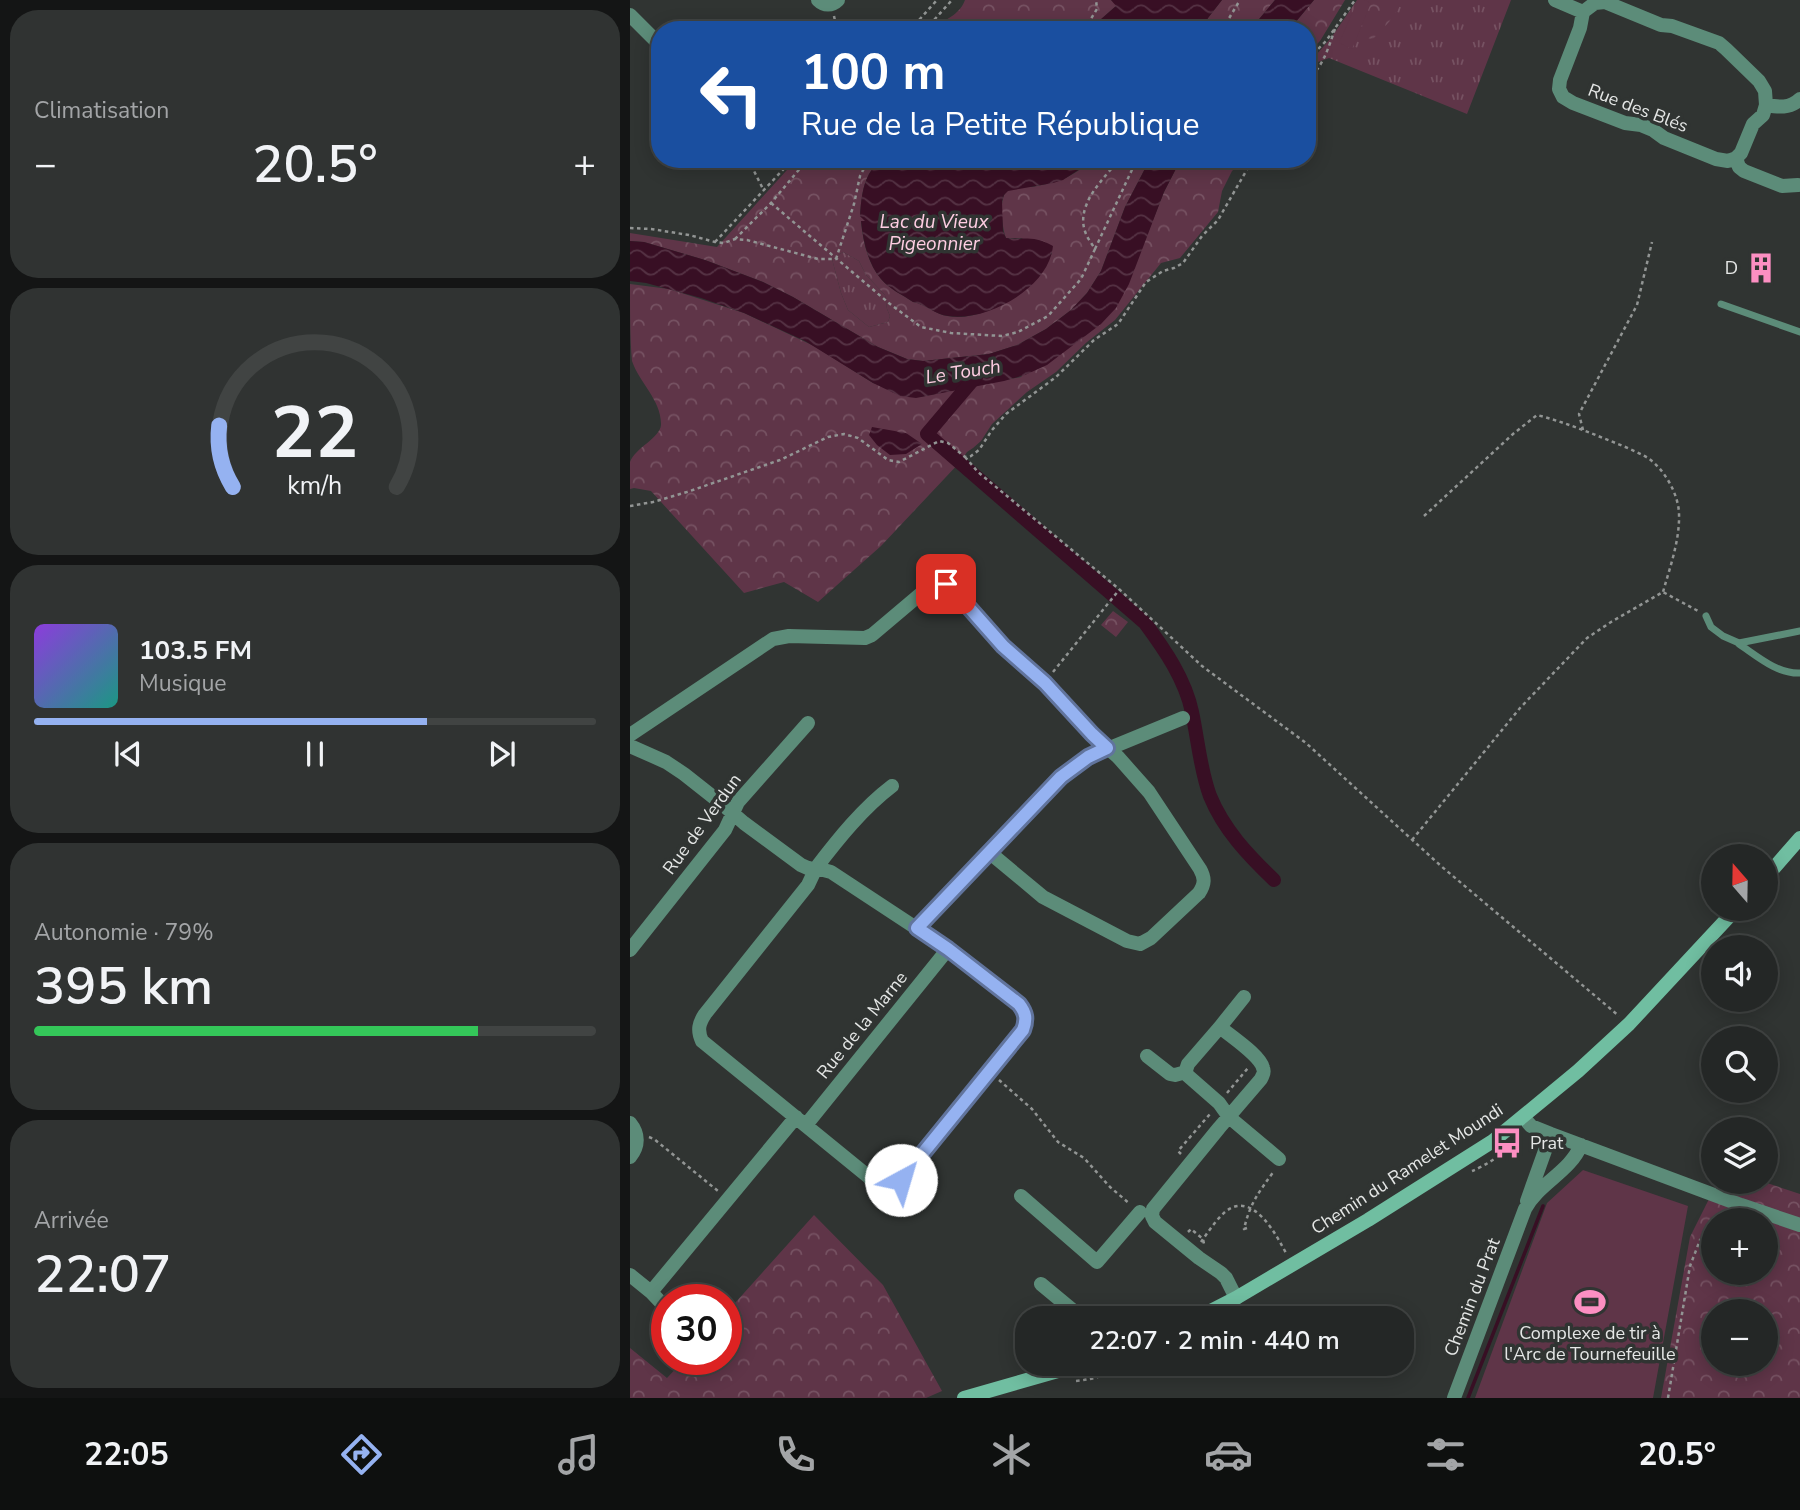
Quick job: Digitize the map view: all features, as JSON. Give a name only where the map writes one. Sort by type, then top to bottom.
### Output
[{"type":"main road","points":[[1778,863],[1800,838]]},
{"type":"main road","name":"Chemin du Ramelet Moundi","points":[[1220,1306],[1438,1177],[1493,1141],[1578,1071],[1629,1024],[1725,921]]},
{"type":"main road","points":[[964,1398],[1041,1376]]},
{"type":"street","points":[[818,0],[829,5],[838,0]]},
{"type":"street","points":[[1555,0],[1583,12],[1595,3],[1605,2],[1661,25],[1672,26],[1719,43],[1726,48],[1759,81],[1765,91],[1766,105],[1763,114],[1753,124],[1741,153],[1736,158],[1739,167],[1782,186],[1798,185]]},
{"type":"street","name":"Rue des Blés","points":[[1583,12],[1580,28],[1560,80],[1559,89],[1563,97],[1625,123],[1641,125],[1664,138],[1716,159],[1728,161],[1736,158]]},
{"type":"street","points":[[630,15],[651,36]]},
{"type":"street","points":[[1766,105],[1788,106],[1800,99]]},
{"type":"street","points":[[630,735],[774,639],[789,636],[866,638],[930,586],[940,583],[950,586],[1003,646],[1045,683],[1149,792],[1200,869],[1204,881],[1199,892],[1151,938],[1140,944],[1043,897],[989,852]]},
{"type":"street","points":[[917,928],[1061,777],[1088,757],[1183,718]]},
{"type":"street","name":"Rue de Verdun","points":[[630,950],[725,830],[738,802],[808,723]]},
{"type":"street","points":[[630,746],[666,762],[684,774],[801,865],[810,869],[816,869],[831,872],[948,949],[1019,1004],[1026,1015],[1023,1030],[901,1180],[889,1186],[876,1182],[702,1041],[699,1027],[705,1014],[808,885],[816,869],[828,852],[876,798],[892,786]]},
{"type":"street","name":"Rue de la Marne","points":[[658,1284],[728,1199],[801,1121],[948,949]]},
{"type":"street","points":[[1186,1072],[1188,1065],[1244,997]]},
{"type":"street","points":[[1021,1196],[1097,1262],[1153,1209],[1261,1079],[1264,1068],[1257,1058],[1220,1027]]},
{"type":"street","points":[[1147,1056],[1170,1074],[1186,1072]]},
{"type":"street","points":[[1186,1072],[1219,1103],[1229,1117],[1279,1159]]},
{"type":"street","points":[[1523,1117],[1531,1126],[1551,1134],[1741,1205],[1800,1224]]},
{"type":"street","points":[[630,1157],[637,1147],[633,1128]]},
{"type":"street","name":"Chemin du Prat","points":[[1454,1398],[1551,1134]]},
{"type":"street","name":"Chemin du Prat","points":[[1525,1209],[1537,1192],[1573,1160],[1581,1145]]},
{"type":"street","points":[[1146,1213],[1155,1222],[1195,1244],[1224,1276],[1236,1298]]},
{"type":"street","points":[[630,1275],[651,1292]]},
{"type":"street","points":[[1041,1284],[1068,1306]]},
{"type":"lane","points":[[1721,304],[1800,332]]},
{"type":"lane","points":[[1706,615],[1711,626],[1723,636],[1739,643],[1777,669],[1791,674],[1800,673]]},
{"type":"lane","points":[[1739,643],[1800,631]]},
{"type":"path","points":[[918,21],[937,0]]},
{"type":"path","points":[[933,21],[952,0]]},
{"type":"path","points":[[1090,21],[1097,9],[1096,0]]},
{"type":"path","points":[[1227,21],[1240,0]]},
{"type":"path","points":[[1316,52],[1355,0]]},
{"type":"path","points":[[1316,72],[1338,23]]},
{"type":"path","points":[[752,168],[764,191]]},
{"type":"path","points":[[715,242],[785,168]]},
{"type":"path","points":[[735,239],[800,168]]},
{"type":"path","points":[[836,259],[864,168]]},
{"type":"path","points":[[1095,249],[1086,234],[1083,219],[1086,203],[1113,168]]},
{"type":"path","points":[[771,203],[921,327],[951,333],[1002,337],[1048,316],[1081,279],[1133,168]]},
{"type":"path","points":[[965,457],[979,450],[1006,414],[1056,377],[1094,340],[1118,324],[1146,282],[1183,263],[1225,210],[1248,168]]},
{"type":"path","points":[[630,228],[689,235],[724,243],[735,239],[747,240],[818,260],[836,259]]},
{"type":"path","points":[[1583,430],[1579,414],[1637,305],[1652,242]]},
{"type":"path","points":[[1412,840],[1520,708],[1587,638],[1663,592],[1679,534],[1679,511],[1675,495],[1664,475],[1649,459],[1563,422],[1537,415],[1424,516]]},
{"type":"path","points":[[630,506],[687,492],[780,460],[828,437],[844,435],[858,438],[888,460],[899,462],[939,441],[948,443],[978,472],[1119,589],[1202,666],[1306,743],[1441,866],[1629,1024]]},
{"type":"path","points":[[1045,683],[1119,589]]},
{"type":"path","points":[[1663,592],[1706,615]]},
{"type":"path","points":[[989,1072],[1032,1109],[1058,1142],[1084,1158],[1110,1187],[1146,1213]]},
{"type":"path","points":[[633,1128],[654,1139],[728,1199]]},
{"type":"path","points":[[1247,1228],[1244,1229],[1257,1193],[1277,1167],[1279,1159]]},
{"type":"path","points":[[1195,1244],[1224,1213],[1231,1208],[1244,1206],[1258,1211],[1288,1255]]},
{"type":"path","points":[[1668,1398],[1690,1266],[1701,1239]]},
{"type":"green space","points":[[965,0],[1111,0],[1117,5],[1099,21],[945,21]]},
{"type":"green space","points":[[1222,0],[1275,0],[1258,21],[1206,21]]},
{"type":"green space","points":[[1314,0],[1345,0],[1316,45],[1316,21],[1296,21]]},
{"type":"green space","points":[[1357,0],[1511,0],[1467,114],[1329,58],[1316,63],[1316,55]]},
{"type":"green space","points":[[1358,0],[1371,3],[1352,49],[1339,43]]},
{"type":"green space","points":[[1371,0],[1404,0],[1373,39],[1360,37],[1360,19]]},
{"type":"green space","points":[[789,168],[874,168],[865,184],[860,216],[866,221],[861,222],[862,230],[876,273],[884,283],[913,302],[943,315],[969,316],[990,310],[1027,288],[1052,253],[1021,238],[1006,238],[1002,206],[1008,190],[1055,182],[1082,168],[1145,168],[1125,207],[1101,271],[1087,293],[1071,310],[1046,329],[1017,345],[989,354],[923,361],[907,359],[878,347],[763,282],[705,260],[644,242],[630,241],[630,233],[717,247]],"holes":[[[843,252],[859,261],[866,275],[885,295],[890,316],[888,322],[869,327],[848,310],[832,259]]]},
{"type":"green space","points":[[1176,168],[1235,168],[1222,191],[1218,212],[1180,258],[1161,263],[1115,320],[992,424],[981,441],[967,452],[881,546],[818,602],[784,582],[744,593],[651,491],[630,489],[630,462],[660,430],[661,425],[658,408],[632,361],[630,284],[669,289],[744,313],[814,346],[873,383],[920,397],[1021,377],[1140,253]]},
{"type":"green space","points":[[843,252],[859,261],[866,275],[885,295],[890,316],[888,322],[869,327],[848,310],[832,259]]},
{"type":"green space","points":[[1113,611],[1128,622],[1116,637],[1101,625]]},
{"type":"green space","name":"Complexe de tir à l'Arc de Tournefeuille","points":[[1583,1170],[1688,1206],[1653,1398],[1475,1398],[1547,1203]]},
{"type":"green space","points":[[1778,1187],[1800,1194],[1800,1398],[1661,1398],[1690,1237],[1701,1215],[1701,1285],[1778,1285],[1778,1208],[1704,1208],[1712,1194],[1778,1194]]},
{"type":"green space","points":[[814,1215],[883,1285],[942,1391],[926,1398],[630,1398],[630,1348],[651,1365],[651,1375],[663,1375],[667,1378],[670,1375],[742,1375],[742,1295]]},
{"type":"water","points":[[1111,0],[1222,0],[1206,21],[1099,21],[1116,6]]},
{"type":"water","points":[[1275,0],[1314,0],[1296,21],[1258,21]]},
{"type":"water","name":"Lac du Vieux Pigeonnier","points":[[874,168],[1081,168],[1063,180],[1008,191],[1004,195],[1003,231],[1006,238],[1035,239],[1053,246],[1049,261],[1040,276],[1014,299],[980,314],[964,316],[944,315],[913,302],[884,283],[876,273],[863,236],[861,221],[865,221],[860,216],[861,200],[869,174]]},
{"type":"water","name":"Le Touch","points":[[1145,168],[1176,168],[1164,192],[1129,284],[1116,308],[1101,324],[1047,365],[1025,375],[916,398],[900,396],[873,383],[805,341],[744,313],[701,298],[630,281],[630,241],[644,242],[705,260],[763,282],[878,347],[907,359],[923,361],[989,354],[1017,345],[1046,329],[1071,310],[1087,293],[1101,271],[1125,207]]},
{"type":"water","points":[[872,427],[906,433],[922,444],[906,454],[890,455],[869,435]]},
{"type":"waterway","name":"Le Touch","points":[[977,375],[927,434],[1145,623],[1167,654],[1185,688],[1204,775],[1210,796],[1222,820],[1274,880]]},
{"type":"waterway","points":[[1468,1398],[1543,1206]]},
{"type":"place","name":"D","points":[[1761,268]]},
{"type":"place","name":"Prat","points":[[1507,1143]]},
{"type":"place","name":"Complexe de tir à l'Arc de Tournefeuille","points":[[1590,1302]]},
{"type":"route","points":[[901,1180],[1026,1023],[1024,1009],[1019,1004],[917,928],[1061,777],[1088,757],[1107,748],[1045,683],[1003,646],[946,584]]}]
